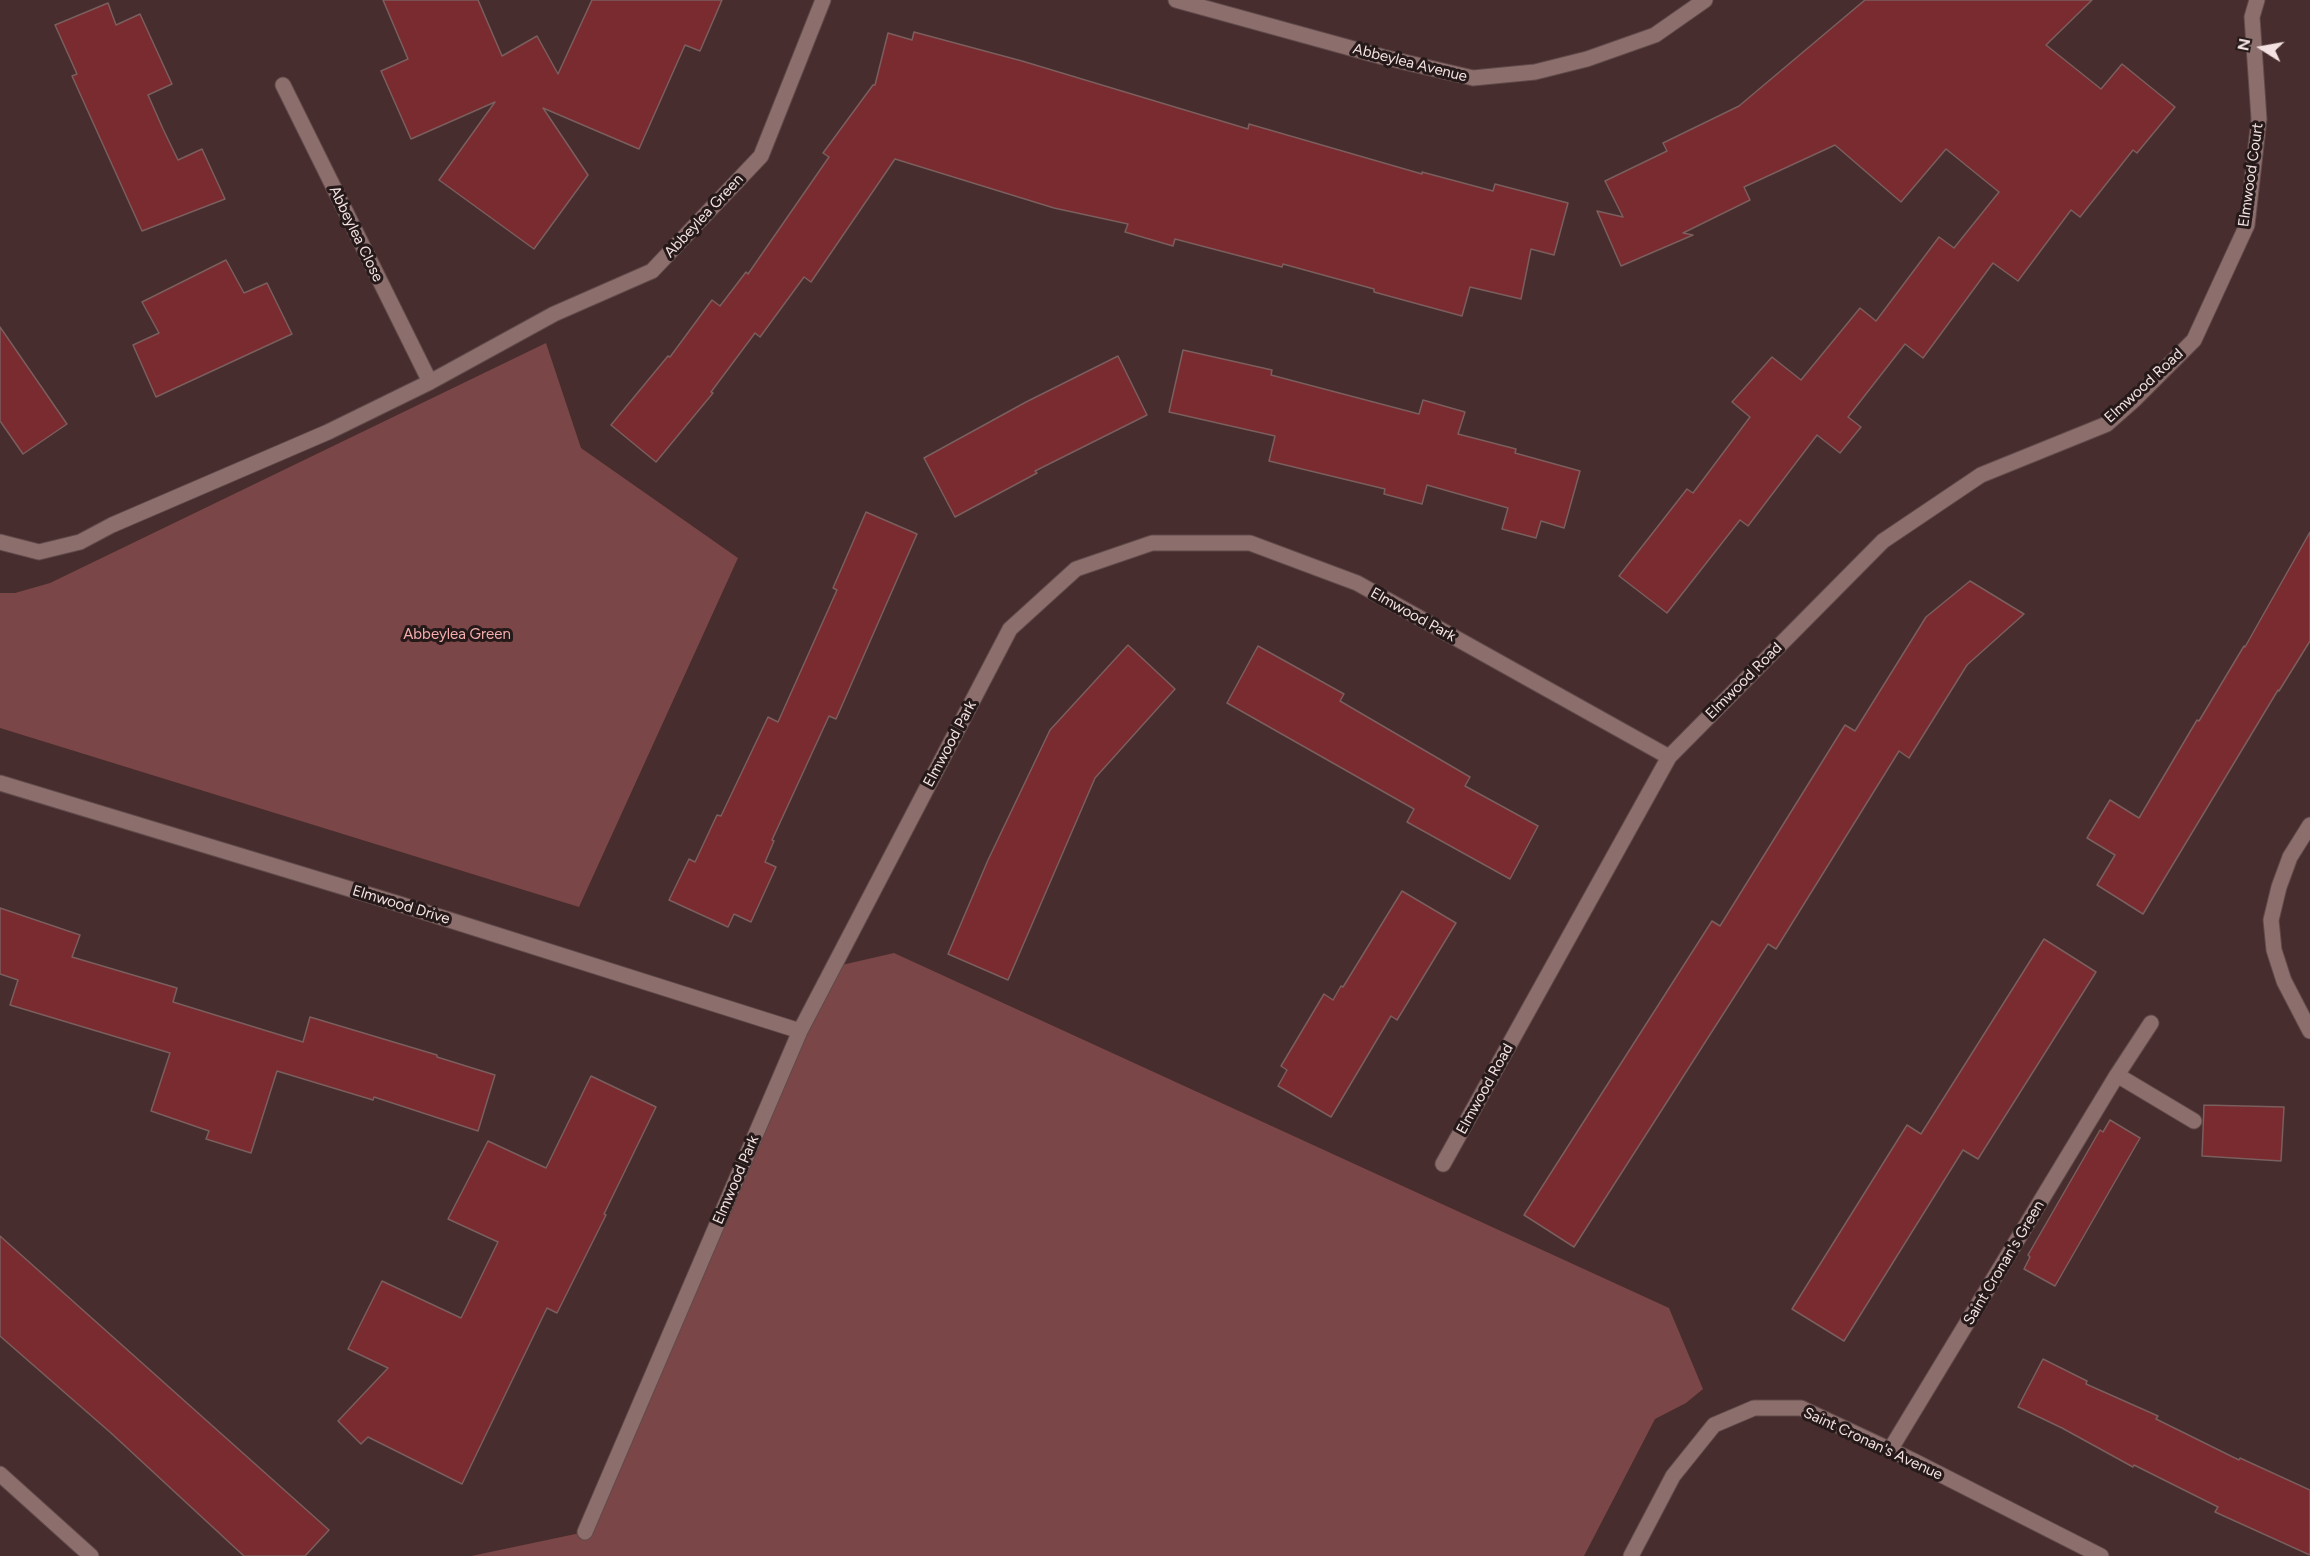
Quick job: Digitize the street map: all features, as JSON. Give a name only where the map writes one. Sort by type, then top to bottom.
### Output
[{"type":"street","name":"Abbeylea Green","points":[[0,542],[39,552],[80,542],[112,525],[328,432],[430,382],[554,314],[652,271],[760,156],[823,0]]},
{"type":"street","name":"Abbeylea Avenue","points":[[1176,0],[1372,54],[1473,78],[1534,72],[1587,59],[1655,35],[1705,0]]},
{"type":"street","name":"Elmwood Court","points":[[2194,340],[2247,225],[2259,119],[2252,17],[2257,0]]},
{"type":"street","name":"Abbeylea Close","points":[[283,85],[430,382]]},
{"type":"street","name":"Elmwood Road","points":[[1443,1164],[1669,757],[1883,541],[1982,475],[2107,424],[2194,340]]},
{"type":"street","name":"Elmwood Park","points":[[585,1532],[800,1030],[1010,630],[1076,569],[1152,543],[1250,543],[1357,583],[1669,757]]},
{"type":"street","name":"Elmwood Drive","points":[[0,783],[396,903],[800,1030]]},
{"type":"street","points":[[2310,825],[2290,857],[2279,887],[2271,920],[2274,950],[2284,981],[2310,1031]]},
{"type":"street","name":"Saint Cronan's Green","points":[[1890,1450],[2117,1075],[2151,1023]]},
{"type":"street","points":[[2117,1075],[2194,1121]]},
{"type":"street","name":"Saint Cronan's Avenue","points":[[1631,1556],[1672,1476],[1714,1425],[1754,1408],[1801,1408],[2101,1556]]},
{"type":"street","points":[[0,1474],[92,1556]]},
{"type":"green space","name":"Abbeylea Green","points":[[546,343],[581,448],[738,558],[579,907],[0,728],[0,593],[15,593],[50,583]]},
{"type":"green space","points":[[894,953],[1669,1308],[1703,1389],[1686,1403],[1655,1419],[1584,1556],[471,1556],[585,1532],[833,967]]},
{"type":"building","points":[[383,0],[478,0],[502,56],[537,36],[558,74],[592,0],[722,0],[700,51],[685,45],[639,149],[543,108],[588,175],[534,249],[439,180],[495,102],[411,139],[381,71],[408,59]]},
{"type":"building","points":[[1865,0],[2092,0],[2046,45],[2101,89],[2122,64],[2175,107],[2137,153],[2133,150],[2080,217],[2071,210],[2018,281],[1993,263],[1923,358],[1905,344],[1848,417],[1861,427],[1840,453],[1817,435],[1748,526],[1740,520],[1667,613],[1619,576],[1687,489],[1693,493],[1750,417],[1732,402],[1772,357],[1801,380],[1860,308],[1876,321],[1939,237],[1954,248],[1999,192],[1946,149],[1901,202],[1835,145],[1744,187],[1750,200],[1683,233],[1693,235],[1621,266],[1597,211],[1623,217],[1605,181],[1667,151],[1663,143],[1739,106]]},
{"type":"building","points":[[108,3],[116,25],[140,14],[172,84],[148,95],[163,129],[178,160],[202,149],[225,199],[142,231],[72,76],[77,74],[55,25]]},
{"type":"building","points":[[914,32],[1022,61],[1248,129],[1249,124],[1422,174],[1422,172],[1493,191],[1495,184],[1568,203],[1554,255],[1531,249],[1521,299],[1470,287],[1462,316],[1283,264],[1282,267],[1175,239],[1173,246],[1125,232],[1128,224],[1054,208],[895,159],[811,282],[804,277],[760,337],[755,333],[711,392],[713,393],[656,462],[611,425],[668,356],[670,357],[712,300],[720,306],[746,272],[748,274],[829,157],[823,153],[875,85],[888,33],[912,40]]},
{"type":"building","points":[[226,260],[244,293],[267,283],[292,334],[156,397],[133,345],[159,333],[142,302]]},
{"type":"building","points":[[0,327],[67,424],[23,454],[0,421]]},
{"type":"building","points":[[1183,350],[1272,370],[1271,375],[1419,414],[1423,400],[1465,412],[1458,434],[1516,449],[1515,453],[1580,471],[1564,528],[1541,521],[1536,538],[1502,529],[1508,508],[1427,485],[1422,504],[1384,494],[1385,489],[1269,461],[1275,436],[1169,412]]},
{"type":"building","points":[[1118,356],[1147,415],[1035,471],[1037,473],[955,517],[924,458],[1026,402]]},
{"type":"building","points":[[866,512],[917,534],[836,719],[829,716],[772,840],[774,841],[765,862],[776,867],[751,922],[734,914],[728,927],[669,900],[689,859],[695,862],[717,815],[721,816],[768,717],[778,722],[837,590],[833,588]]},
{"type":"building","points":[[2310,532],[2310,641],[2143,914],[2097,885],[2115,855],[2087,838],[2110,800],[2139,818],[2197,720],[2199,721],[2245,647]]},
{"type":"building","points":[[1970,581],[2024,614],[1967,665],[1909,758],[1899,751],[1776,949],[1768,944],[1574,1247],[1524,1215],[1712,921],[1720,926],[1845,725],[1855,731],[1926,617]]},
{"type":"building","points":[[1128,645],[1175,689],[1095,778],[1008,980],[948,954],[988,860],[1050,730]]},
{"type":"building","points":[[1258,646],[1344,694],[1340,701],[1470,777],[1465,786],[1538,826],[1510,879],[1407,822],[1414,809],[1227,703]]},
{"type":"building","points":[[1402,891],[1456,923],[1397,1020],[1391,1016],[1331,1117],[1278,1086],[1287,1070],[1281,1066],[1324,994],[1333,1000],[1341,986],[1343,987]]},
{"type":"building","points":[[0,908],[80,935],[72,957],[177,988],[173,1002],[303,1042],[310,1017],[495,1075],[478,1131],[374,1097],[373,1100],[277,1071],[251,1153],[206,1139],[209,1131],[151,1111],[170,1053],[10,1005],[18,980],[0,974]]},
{"type":"building","points":[[2044,939],[2096,972],[1978,1159],[1963,1150],[1844,1341],[1792,1309],[1907,1125],[1921,1134]]},
{"type":"building","points":[[591,1076],[656,1107],[557,1313],[547,1308],[462,1484],[368,1437],[361,1444],[338,1421],[388,1368],[348,1349],[382,1281],[461,1318],[498,1242],[448,1219],[488,1141],[546,1168]]},
{"type":"building","points":[[2204,1105],[2284,1107],[2281,1161],[2202,1156]]},
{"type":"building","points":[[2110,1120],[2140,1138],[2055,1286],[2024,1269],[2030,1257],[2028,1255],[2100,1130],[2103,1132]]},
{"type":"building","points":[[0,1236],[329,1530],[305,1556],[244,1556],[111,1433],[0,1336]]},
{"type":"building","points":[[2043,1359],[2087,1381],[2086,1384],[2158,1416],[2156,1419],[2239,1460],[2240,1458],[2310,1490],[2310,1555],[2215,1512],[2218,1507],[2134,1465],[2133,1467],[2018,1407]]}]
